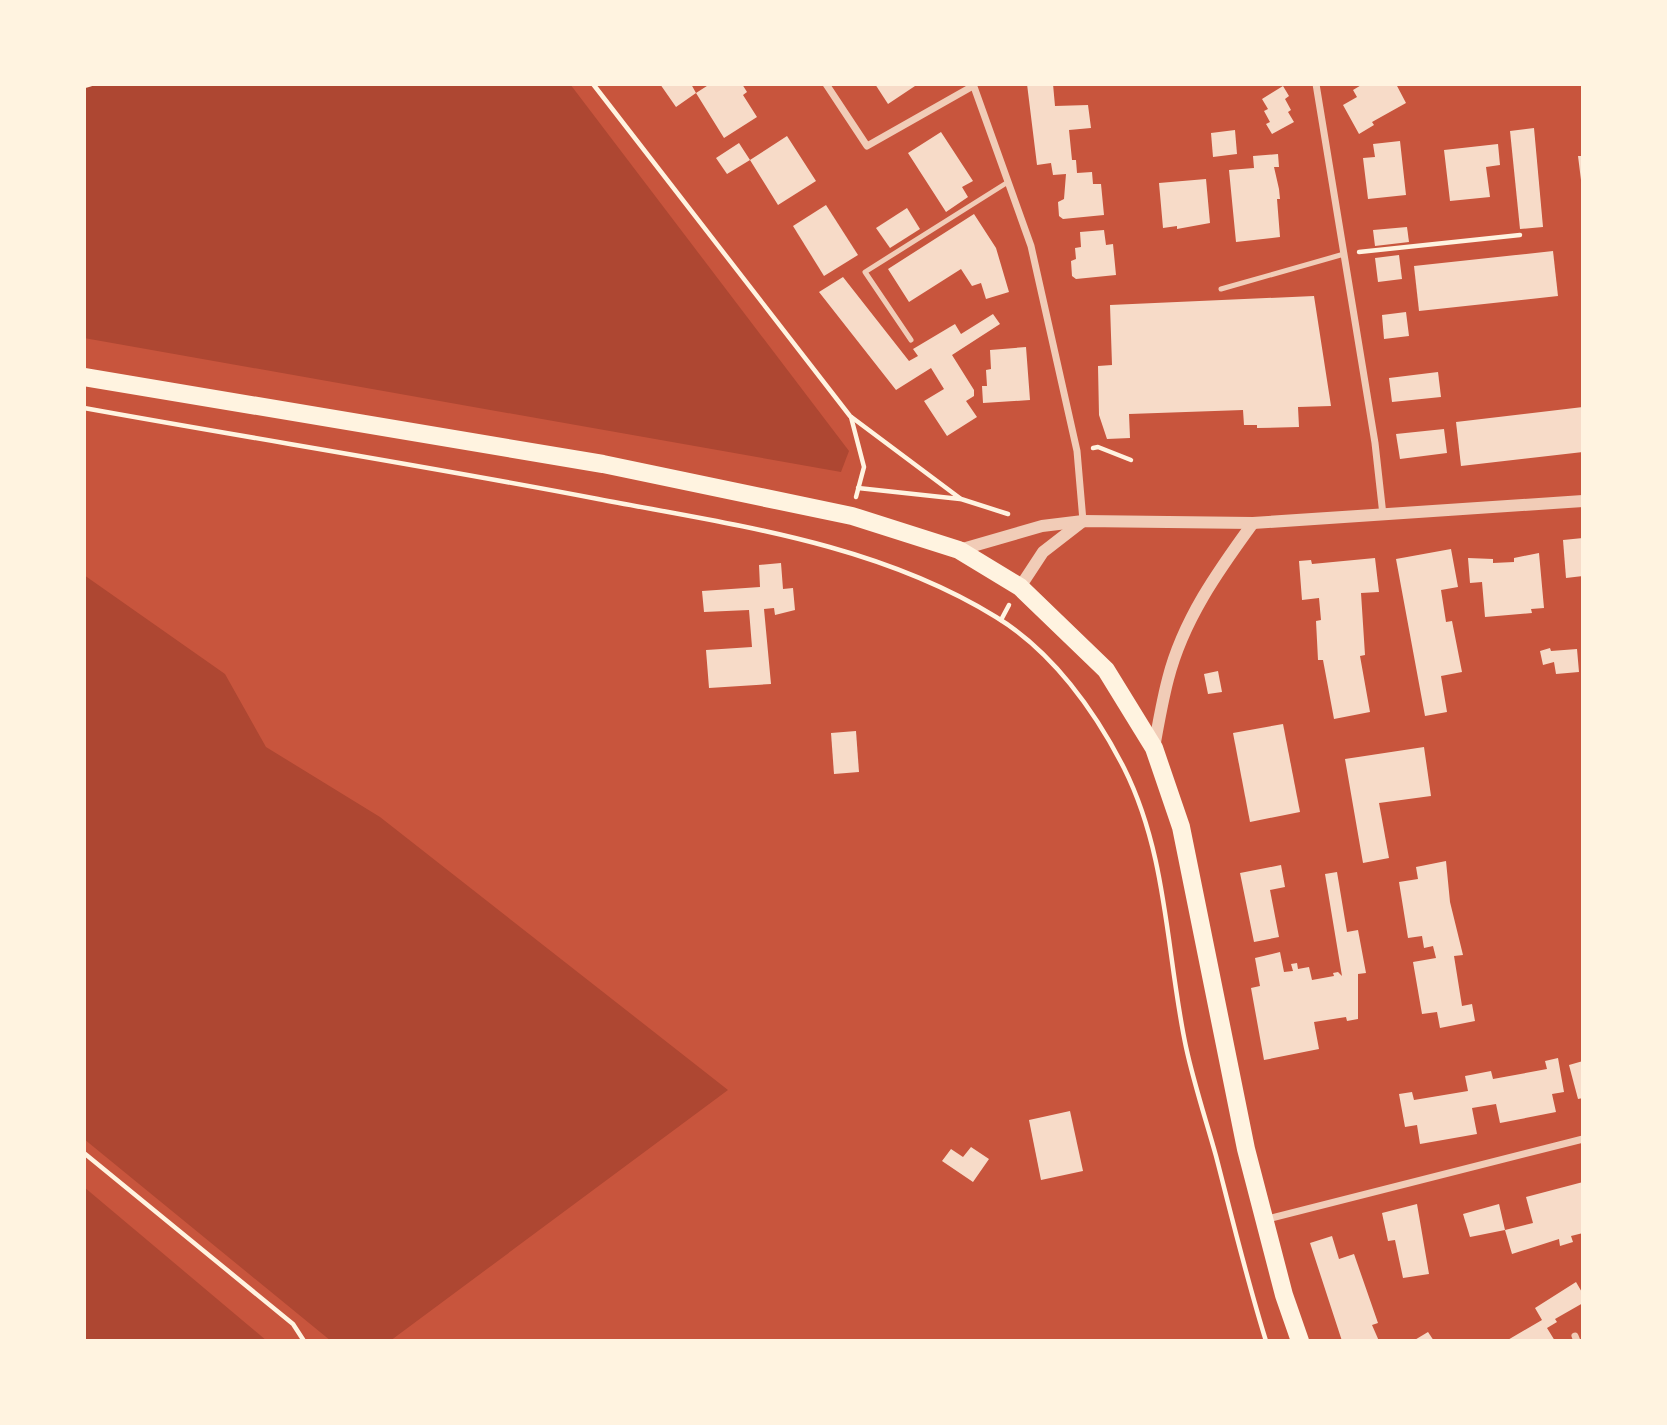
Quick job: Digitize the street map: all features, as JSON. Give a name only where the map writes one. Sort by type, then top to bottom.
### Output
[{"type":"main road","points":[[84,377],[603,464],[852,516],[959,550],[1020,586],[1106,670],[1154,748],[1181,827],[1263,1220],[1300,1341]]},
{"type":"street","points":[[826,84],[867,146],[973,85],[1031,246],[1077,451],[1083,521]]},
{"type":"street","points":[[1316,84],[1345,254],[1383,515]]},
{"type":"street","points":[[959,550],[1042,526],[1083,521],[1253,523],[1583,501]]},
{"type":"street","points":[[1020,586],[1043,552],[1083,521]]},
{"type":"street","points":[[1154,748],[1168,677],[1183,636],[1212,578],[1253,523]]},
{"type":"street","points":[[1263,1220],[1583,1139]]},
{"type":"lane","points":[[911,340],[865,272],[1009,182]]},
{"type":"lane","points":[[1221,289],[1345,254]]},
{"type":"path","points":[[84,86],[92,84]]},
{"type":"path","points":[[593,84],[850,416],[961,499]]},
{"type":"path","points":[[1345,254],[1520,235]]},
{"type":"path","points":[[84,408],[363,454],[667,512],[842,549],[888,563],[939,584],[1001,620],[1046,658],[1088,707],[1125,770],[1150,833],[1164,894],[1185,1046],[1266,1341]]},
{"type":"path","points":[[842,549],[864,467],[850,416]]},
{"type":"path","points":[[1077,451],[1098,447],[1131,460]]},
{"type":"path","points":[[858,488],[961,499],[1005,515],[1017,513]]},
{"type":"path","points":[[84,1153],[293,1324],[304,1341]]},
{"type":"shaded area","points":[[84,84],[570,84],[849,451],[841,472],[84,338]]},
{"type":"shaded area","points":[[84,575],[225,674],[266,747],[380,817],[728,1090],[390,1341],[331,1341],[84,1139]]},
{"type":"shaded area","points":[[84,1187],[267,1341],[84,1341]]},
{"type":"building","points":[[660,84],[691,84],[696,93],[676,107]]},
{"type":"building","points":[[710,84],[742,84],[747,92],[743,95],[757,117],[724,138],[696,93]]},
{"type":"building","points":[[875,84],[913,84],[915,86],[888,104]]},
{"type":"building","points":[[1027,84],[1053,84],[1055,106],[1088,105],[1091,128],[1069,130],[1072,160],[1076,160],[1077,173],[1092,172],[1093,184],[1101,184],[1104,215],[1063,219],[1059,216],[1058,202],[1064,199],[1066,174],[1053,175],[1051,163],[1037,165]]},
{"type":"building","points":[[1363,84],[1396,84],[1406,103],[1372,122],[1374,125],[1359,134],[1343,105],[1357,97],[1353,90]]},
{"type":"building","points":[[1283,86],[1289,96],[1285,99],[1291,110],[1288,112],[1294,122],[1272,134],[1266,124],[1270,122],[1264,111],[1268,109],[1262,99]]},
{"type":"building","points":[[1534,128],[1543,227],[1520,229],[1510,131]]},
{"type":"building","points":[[1235,130],[1237,154],[1213,157],[1211,133]]},
{"type":"building","points":[[941,132],[973,181],[962,187],[968,197],[946,212],[908,153]]},
{"type":"building","points":[[787,136],[816,181],[778,205],[750,160]]},
{"type":"building","points":[[1400,141],[1406,195],[1368,199],[1363,158],[1375,157],[1373,144]]},
{"type":"building","points":[[739,143],[750,160],[727,174],[716,158]]},
{"type":"building","points":[[1498,144],[1500,165],[1486,167],[1490,197],[1450,201],[1444,150]]},
{"type":"building","points":[[1278,154],[1279,167],[1274,167],[1280,199],[1277,199],[1280,237],[1236,242],[1229,170],[1254,168],[1253,156]]},
{"type":"building","points":[[1578,156],[1583,156],[1583,180],[1581,180]]},
{"type":"building","points":[[1206,179],[1210,223],[1177,229],[1177,226],[1163,228],[1159,183]]},
{"type":"building","points":[[826,205],[858,255],[824,276],[793,226]]},
{"type":"building","points":[[907,208],[920,229],[890,248],[876,228]]},
{"type":"building","points":[[974,214],[996,248],[1009,292],[986,299],[981,283],[972,286],[961,269],[909,302],[888,269]]},
{"type":"building","points":[[1407,227],[1409,242],[1375,246],[1373,230]]},
{"type":"building","points":[[1104,230],[1106,245],[1113,244],[1116,275],[1076,279],[1072,276],[1071,261],[1076,259],[1075,248],[1081,247],[1080,232]]},
{"type":"building","points":[[1553,251],[1558,296],[1419,311],[1414,266]]},
{"type":"building","points":[[1399,255],[1402,279],[1378,282],[1375,258]]},
{"type":"building","points":[[843,277],[909,361],[918,356],[913,349],[955,324],[961,334],[993,314],[1000,324],[952,355],[974,390],[974,396],[966,401],[977,417],[947,436],[924,401],[944,389],[931,368],[896,390],[819,292]]},
{"type":"building","points":[[1314,296],[1331,406],[1298,407],[1299,427],[1257,428],[1257,425],[1244,425],[1243,410],[1129,414],[1130,438],[1107,439],[1099,415],[1098,366],[1112,365],[1110,305]]},
{"type":"building","points":[[1406,312],[1409,336],[1384,339],[1382,315]]},
{"type":"building","points":[[1026,347],[1030,400],[983,403],[982,386],[987,386],[986,370],[991,369],[990,350]]},
{"type":"building","points":[[1438,372],[1441,397],[1392,402],[1389,378]]},
{"type":"building","points":[[1583,407],[1583,452],[1461,466],[1456,422]]},
{"type":"building","points":[[1444,429],[1447,453],[1400,459],[1396,434]]},
{"type":"building","points":[[1583,538],[1583,576],[1566,578],[1563,540]]},
{"type":"building","points":[[1451,549],[1458,587],[1441,590],[1446,622],[1452,621],[1462,672],[1441,676],[1447,712],[1425,716],[1396,559]]},
{"type":"building","points":[[1539,553],[1544,608],[1531,609],[1532,613],[1485,617],[1482,582],[1470,583],[1468,558],[1493,559],[1493,563],[1514,562],[1514,558]]},
{"type":"building","points":[[1375,558],[1379,592],[1361,593],[1365,655],[1360,656],[1370,712],[1334,719],[1323,660],[1318,660],[1316,621],[1321,620],[1319,598],[1302,600],[1299,561],[1311,560],[1312,564]]},
{"type":"building","points":[[781,563],[783,589],[793,588],[795,610],[775,615],[774,608],[764,609],[771,684],[709,688],[706,650],[752,647],[749,610],[704,612],[702,591],[760,587],[759,565]]},
{"type":"building","points":[[1550,648],[1551,651],[1577,649],[1579,672],[1556,674],[1554,662],[1543,665],[1540,651]]},
{"type":"building","points":[[1218,671],[1222,692],[1208,694],[1204,674]]},
{"type":"building","points":[[1283,724],[1300,812],[1250,822],[1233,733]]},
{"type":"building","points":[[856,731],[859,772],[834,774],[831,733]]},
{"type":"building","points":[[1424,747],[1431,796],[1379,803],[1389,858],[1363,863],[1345,759]]},
{"type":"building","points":[[1446,861],[1450,902],[1463,955],[1454,956],[1462,1006],[1472,1004],[1475,1021],[1440,1028],[1437,1012],[1422,1014],[1413,962],[1436,958],[1433,946],[1424,948],[1422,936],[1408,938],[1399,882],[1418,879],[1416,867]]},
{"type":"building","points":[[1281,865],[1285,887],[1270,890],[1279,937],[1254,942],[1240,873]]},
{"type":"building","points":[[1337,872],[1347,932],[1358,930],[1366,973],[1358,974],[1358,1019],[1347,1021],[1346,1017],[1314,1022],[1319,1049],[1264,1060],[1251,988],[1260,986],[1255,958],[1280,952],[1284,972],[1293,971],[1291,964],[1297,963],[1298,969],[1309,967],[1312,980],[1334,976],[1333,973],[1338,972],[1342,976],[1325,874]]},
{"type":"building","points":[[1558,1058],[1564,1092],[1552,1094],[1556,1112],[1500,1123],[1496,1104],[1472,1108],[1477,1134],[1420,1144],[1417,1125],[1405,1127],[1399,1094],[1412,1092],[1414,1100],[1468,1091],[1465,1076],[1491,1071],[1493,1079],[1547,1069],[1545,1061]]},
{"type":"building","points":[[1583,1061],[1583,1098],[1578,1099],[1569,1065]]},
{"type":"building","points":[[1070,1111],[1083,1171],[1041,1180],[1029,1120]]},
{"type":"building","points":[[971,1147],[989,1159],[973,1182],[942,1161],[951,1149],[963,1157]]},
{"type":"building","points":[[1583,1182],[1583,1233],[1571,1236],[1573,1242],[1560,1246],[1559,1239],[1512,1254],[1505,1230],[1533,1223],[1526,1197]]},
{"type":"building","points":[[1417,1204],[1429,1274],[1403,1278],[1395,1240],[1388,1241],[1382,1213]]},
{"type":"building","points":[[1499,1204],[1505,1230],[1470,1237],[1463,1214]]},
{"type":"building","points":[[1332,1236],[1339,1259],[1354,1254],[1378,1323],[1372,1325],[1379,1341],[1342,1341],[1310,1243]]},
{"type":"building","points":[[1576,1282],[1583,1294],[1583,1303],[1555,1319],[1557,1322],[1547,1328],[1555,1341],[1506,1341],[1542,1320],[1535,1308]]},
{"type":"building","points":[[1428,1332],[1434,1341],[1413,1341]]}]
